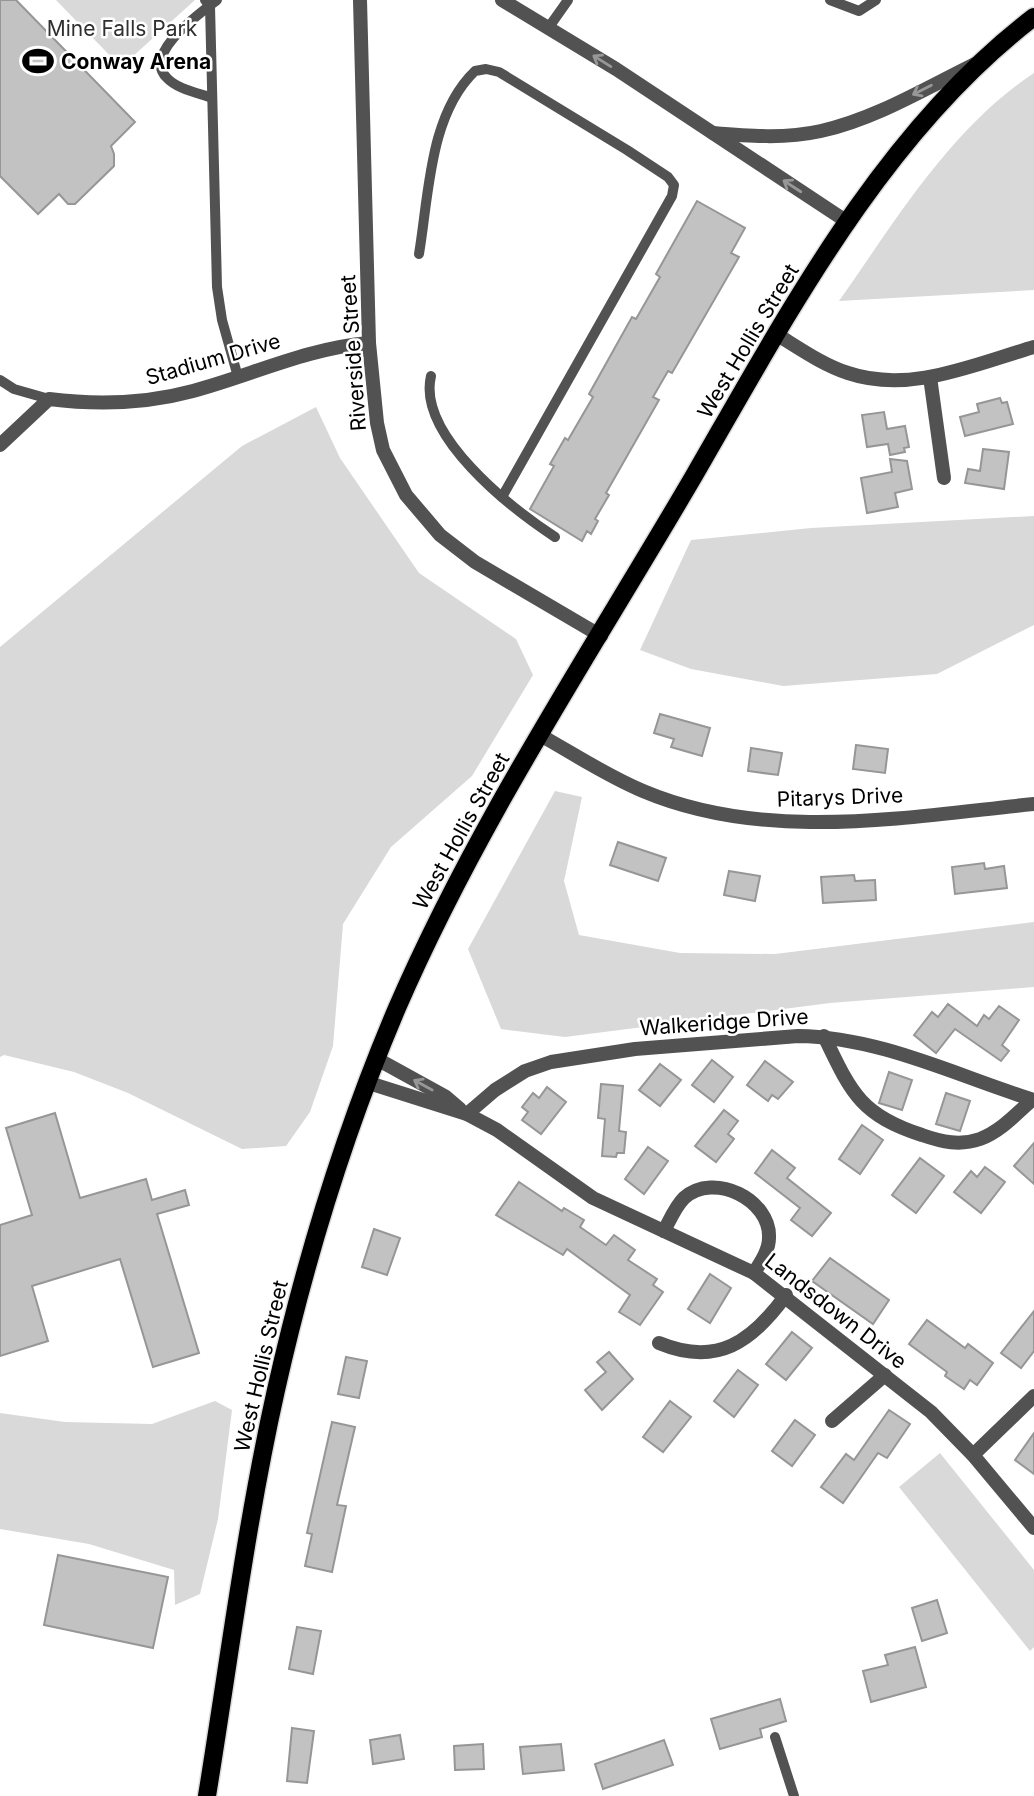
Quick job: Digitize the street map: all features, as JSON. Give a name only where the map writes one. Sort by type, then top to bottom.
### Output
[{"type":"main road","name":"West Hollis Street","points":[[207,1796],[274,1396],[310,1257],[376,1059],[426,943],[540,735],[601,636],[776,334],[849,223],[929,117],[983,60],[1034,17]]},
{"type":"street","name":"Riverside Street","points":[[360,0],[369,343],[377,423],[383,450],[405,495],[440,535],[475,562],[601,636]]},
{"type":"street","points":[[502,0],[549,27],[849,223]]},
{"type":"street","points":[[711,132],[772,136],[821,131],[895,104],[983,60]]},
{"type":"street","points":[[776,334],[847,373],[890,381],[930,377],[1034,347]]},
{"type":"street","name":"Stadium Drive","points":[[48,400],[91,403],[148,400],[238,377],[318,351],[369,343]]},
{"type":"street","points":[[930,377],[944,478]]},
{"type":"street","points":[[0,445],[48,400]]},
{"type":"street","name":"Pitarys Drive","points":[[540,735],[643,791],[688,806],[755,820],[843,821],[1034,804]]},
{"type":"street","points":[[824,1036],[842,1074],[866,1107],[897,1127],[938,1141],[964,1143],[982,1138],[1003,1125],[1033,1100]]},
{"type":"street","name":"Walkeridge Drive","points":[[467,1114],[495,1090],[525,1071],[551,1062],[635,1049],[769,1037],[824,1036],[878,1047],[1033,1100]]},
{"type":"street","name":"Landsdown Drive","points":[[376,1059],[446,1097],[467,1114]]},
{"type":"street","name":"Landsdown Drive","points":[[369,1083],[467,1114],[498,1130],[574,1187],[754,1273],[786,1295],[931,1412],[973,1455],[1034,1528]]},
{"type":"street","points":[[664,1231],[678,1206],[693,1192],[713,1189],[745,1196],[763,1213],[769,1228],[769,1244],[754,1273]]},
{"type":"street","points":[[659,1343],[685,1352],[725,1349],[760,1329],[786,1295]]},
{"type":"street","points":[[832,1421],[885,1375]]},
{"type":"street","points":[[973,1455],[1034,1396]]},
{"type":"lane","points":[[549,27],[568,0]]},
{"type":"lane","points":[[830,0],[859,11],[876,0]]},
{"type":"lane","points":[[211,2],[168,44],[161,54],[160,66],[165,78],[176,85],[212,98]]},
{"type":"lane","points":[[211,2],[218,288],[222,320],[238,377]]},
{"type":"lane","points":[[419,254],[438,140],[455,97],[475,71],[486,69],[499,72],[596,130],[668,177],[674,185],[672,195],[502,497]]},
{"type":"lane","points":[[431,376],[430,398],[441,427],[469,463],[502,497],[555,537]]},
{"type":"lane","points":[[0,380],[14,389],[48,400]]},
{"type":"lane","points":[[775,1737],[794,1796]]},
{"type":"green space","name":"Mine Falls Park","points":[[56,0],[195,0],[121,67]]},
{"type":"green space","points":[[1034,73],[1034,290],[839,301],[950,148],[1004,96]]},
{"type":"green space","points":[[316,407],[340,458],[419,573],[516,639],[533,675],[472,776],[391,847],[343,924],[333,1046],[310,1112],[286,1146],[242,1149],[128,1093],[74,1072],[4,1055],[0,1057],[0,647],[242,446]]},
{"type":"green space","points":[[1034,516],[1034,625],[937,674],[783,686],[691,669],[640,650],[691,540],[811,528]]},
{"type":"green space","points":[[555,791],[582,797],[564,881],[579,935],[680,953],[775,954],[1034,922],[1034,987],[830,1003],[565,1037],[501,1029],[468,949]]},
{"type":"green space","points":[[215,1401],[232,1410],[218,1519],[200,1594],[175,1605],[174,1570],[89,1544],[0,1529],[0,1413],[65,1422],[152,1424]]},
{"type":"green space","points":[[940,1453],[1034,1570],[1034,1647],[1030,1651],[899,1487]]},
{"type":"building","name":"Conway Arena","points":[[0,0],[16,0],[135,122],[111,146],[114,166],[75,204],[68,204],[59,194],[38,214],[0,176]]},
{"type":"building","points":[[697,201],[745,228],[731,253],[739,257],[672,373],[668,371],[653,397],[659,400],[606,493],[609,495],[595,519],[598,521],[591,534],[587,531],[582,541],[530,509],[554,466],[550,464],[565,438],[568,440],[593,397],[589,394],[632,317],[636,319],[660,277],[656,274]]},
{"type":"building","points":[[1000,398],[1002,403],[1007,402],[1013,424],[965,436],[960,417],[979,412],[977,404]]},
{"type":"building","points":[[884,412],[887,429],[905,426],[909,447],[904,448],[905,452],[890,455],[888,444],[867,447],[862,415]]},
{"type":"building","points":[[983,449],[1009,452],[1004,489],[965,483],[968,469],[980,471]]},
{"type":"building","points":[[890,459],[907,461],[912,489],[895,493],[898,507],[867,513],[861,478],[892,472]]},
{"type":"building","points":[[660,714],[710,728],[702,756],[671,747],[674,739],[654,733]]},
{"type":"building","points":[[856,745],[888,749],[885,773],[853,769]]},
{"type":"building","points":[[751,748],[782,753],[778,775],[748,771]]},
{"type":"building","points":[[618,842],[666,858],[658,881],[610,865]]},
{"type":"building","points":[[984,863],[985,869],[1004,866],[1007,888],[955,894],[952,867]]},
{"type":"building","points":[[729,871],[760,876],[755,901],[724,895]]},
{"type":"building","points":[[854,875],[855,881],[875,880],[876,900],[823,903],[821,877]]},
{"type":"building","points":[[948,1004],[977,1026],[984,1015],[989,1019],[999,1006],[1019,1020],[1002,1045],[1009,1051],[1001,1061],[955,1029],[936,1053],[914,1035],[932,1012],[938,1017]]},
{"type":"building","points":[[712,1060],[733,1077],[714,1102],[692,1085]]},
{"type":"building","points":[[765,1061],[793,1082],[778,1099],[772,1095],[768,1101],[747,1085]]},
{"type":"building","points":[[660,1064],[681,1080],[660,1106],[639,1090]]},
{"type":"building","points":[[889,1072],[912,1080],[902,1110],[879,1103]]},
{"type":"building","points":[[601,1084],[623,1086],[619,1131],[626,1132],[624,1153],[617,1153],[616,1157],[602,1156],[605,1119],[598,1118]]},
{"type":"building","points":[[547,1087],[566,1102],[541,1134],[522,1120],[528,1112],[522,1107],[533,1093],[539,1098]]},
{"type":"building","points":[[946,1093],[970,1101],[960,1131],[936,1124]]},
{"type":"building","points":[[724,1110],[738,1121],[728,1134],[734,1139],[716,1162],[695,1146]]},
{"type":"building","points":[[55,1113],[80,1198],[146,1179],[152,1200],[185,1190],[189,1205],[157,1214],[199,1353],[153,1367],[120,1259],[32,1286],[48,1341],[0,1356],[0,1225],[32,1215],[6,1128]]},
{"type":"building","points":[[862,1125],[883,1140],[860,1174],[839,1159]]},
{"type":"building","points":[[1034,1143],[1034,1184],[1014,1166]]},
{"type":"building","points":[[648,1147],[668,1161],[644,1194],[625,1179]]},
{"type":"building","points":[[772,1150],[795,1168],[787,1178],[831,1213],[812,1236],[791,1220],[800,1208],[755,1173]]},
{"type":"building","points":[[920,1158],[944,1176],[916,1213],[892,1195]]},
{"type":"building","points":[[985,1167],[1005,1182],[981,1213],[954,1192],[971,1171],[977,1177]]},
{"type":"building","points":[[519,1182],[562,1211],[564,1208],[584,1220],[580,1227],[606,1245],[614,1235],[635,1250],[628,1260],[657,1279],[653,1285],[663,1292],[640,1325],[619,1312],[630,1295],[567,1249],[563,1255],[496,1215]]},
{"type":"building","points":[[374,1229],[400,1238],[387,1275],[362,1267]]},
{"type":"building","points":[[830,1258],[889,1300],[873,1324],[812,1281]]},
{"type":"building","points":[[710,1274],[731,1288],[710,1323],[688,1309]]},
{"type":"building","points":[[1034,1311],[1034,1351],[1021,1368],[1001,1353]]},
{"type":"building","points":[[927,1320],[965,1348],[968,1344],[993,1363],[977,1385],[970,1380],[964,1389],[945,1376],[947,1372],[909,1344]]},
{"type":"building","points":[[792,1332],[812,1348],[786,1380],[766,1364]]},
{"type":"building","points":[[609,1352],[633,1379],[602,1410],[585,1390],[606,1372],[597,1362]]},
{"type":"building","points":[[346,1357],[367,1361],[359,1398],[338,1394]]},
{"type":"building","points":[[738,1370],[758,1385],[734,1417],[714,1401]]},
{"type":"building","points":[[670,1401],[691,1417],[663,1452],[643,1437]]},
{"type":"building","points":[[889,1410],[910,1424],[887,1458],[878,1453],[843,1503],[821,1487],[846,1454],[854,1460]]},
{"type":"building","points":[[795,1420],[815,1435],[792,1466],[772,1451]]},
{"type":"building","points":[[332,1422],[355,1427],[337,1505],[346,1506],[332,1572],[305,1566],[312,1534],[307,1533]]},
{"type":"building","points":[[1034,1433],[1034,1474],[1015,1460]]},
{"type":"building","points":[[58,1555],[168,1577],[153,1648],[44,1625]]},
{"type":"building","points":[[937,1600],[947,1633],[922,1641],[912,1608]]},
{"type":"building","points":[[297,1627],[321,1631],[313,1674],[289,1669]]},
{"type":"building","points":[[915,1647],[926,1687],[871,1702],[863,1671],[888,1665],[885,1655]]},
{"type":"building","points":[[780,1699],[786,1721],[760,1729],[762,1737],[720,1749],[711,1719]]},
{"type":"building","points":[[292,1728],[314,1731],[307,1783],[287,1781]]},
{"type":"building","points":[[400,1735],[404,1759],[373,1764],[370,1740]]},
{"type":"building","points":[[664,1740],[673,1765],[603,1789],[595,1764]]},
{"type":"building","points":[[483,1744],[484,1769],[455,1770],[454,1746]]},
{"type":"building","points":[[561,1744],[564,1770],[523,1774],[520,1747]]},
{"type":"place","name":"Conway Arena","points":[[38,61]]}]
